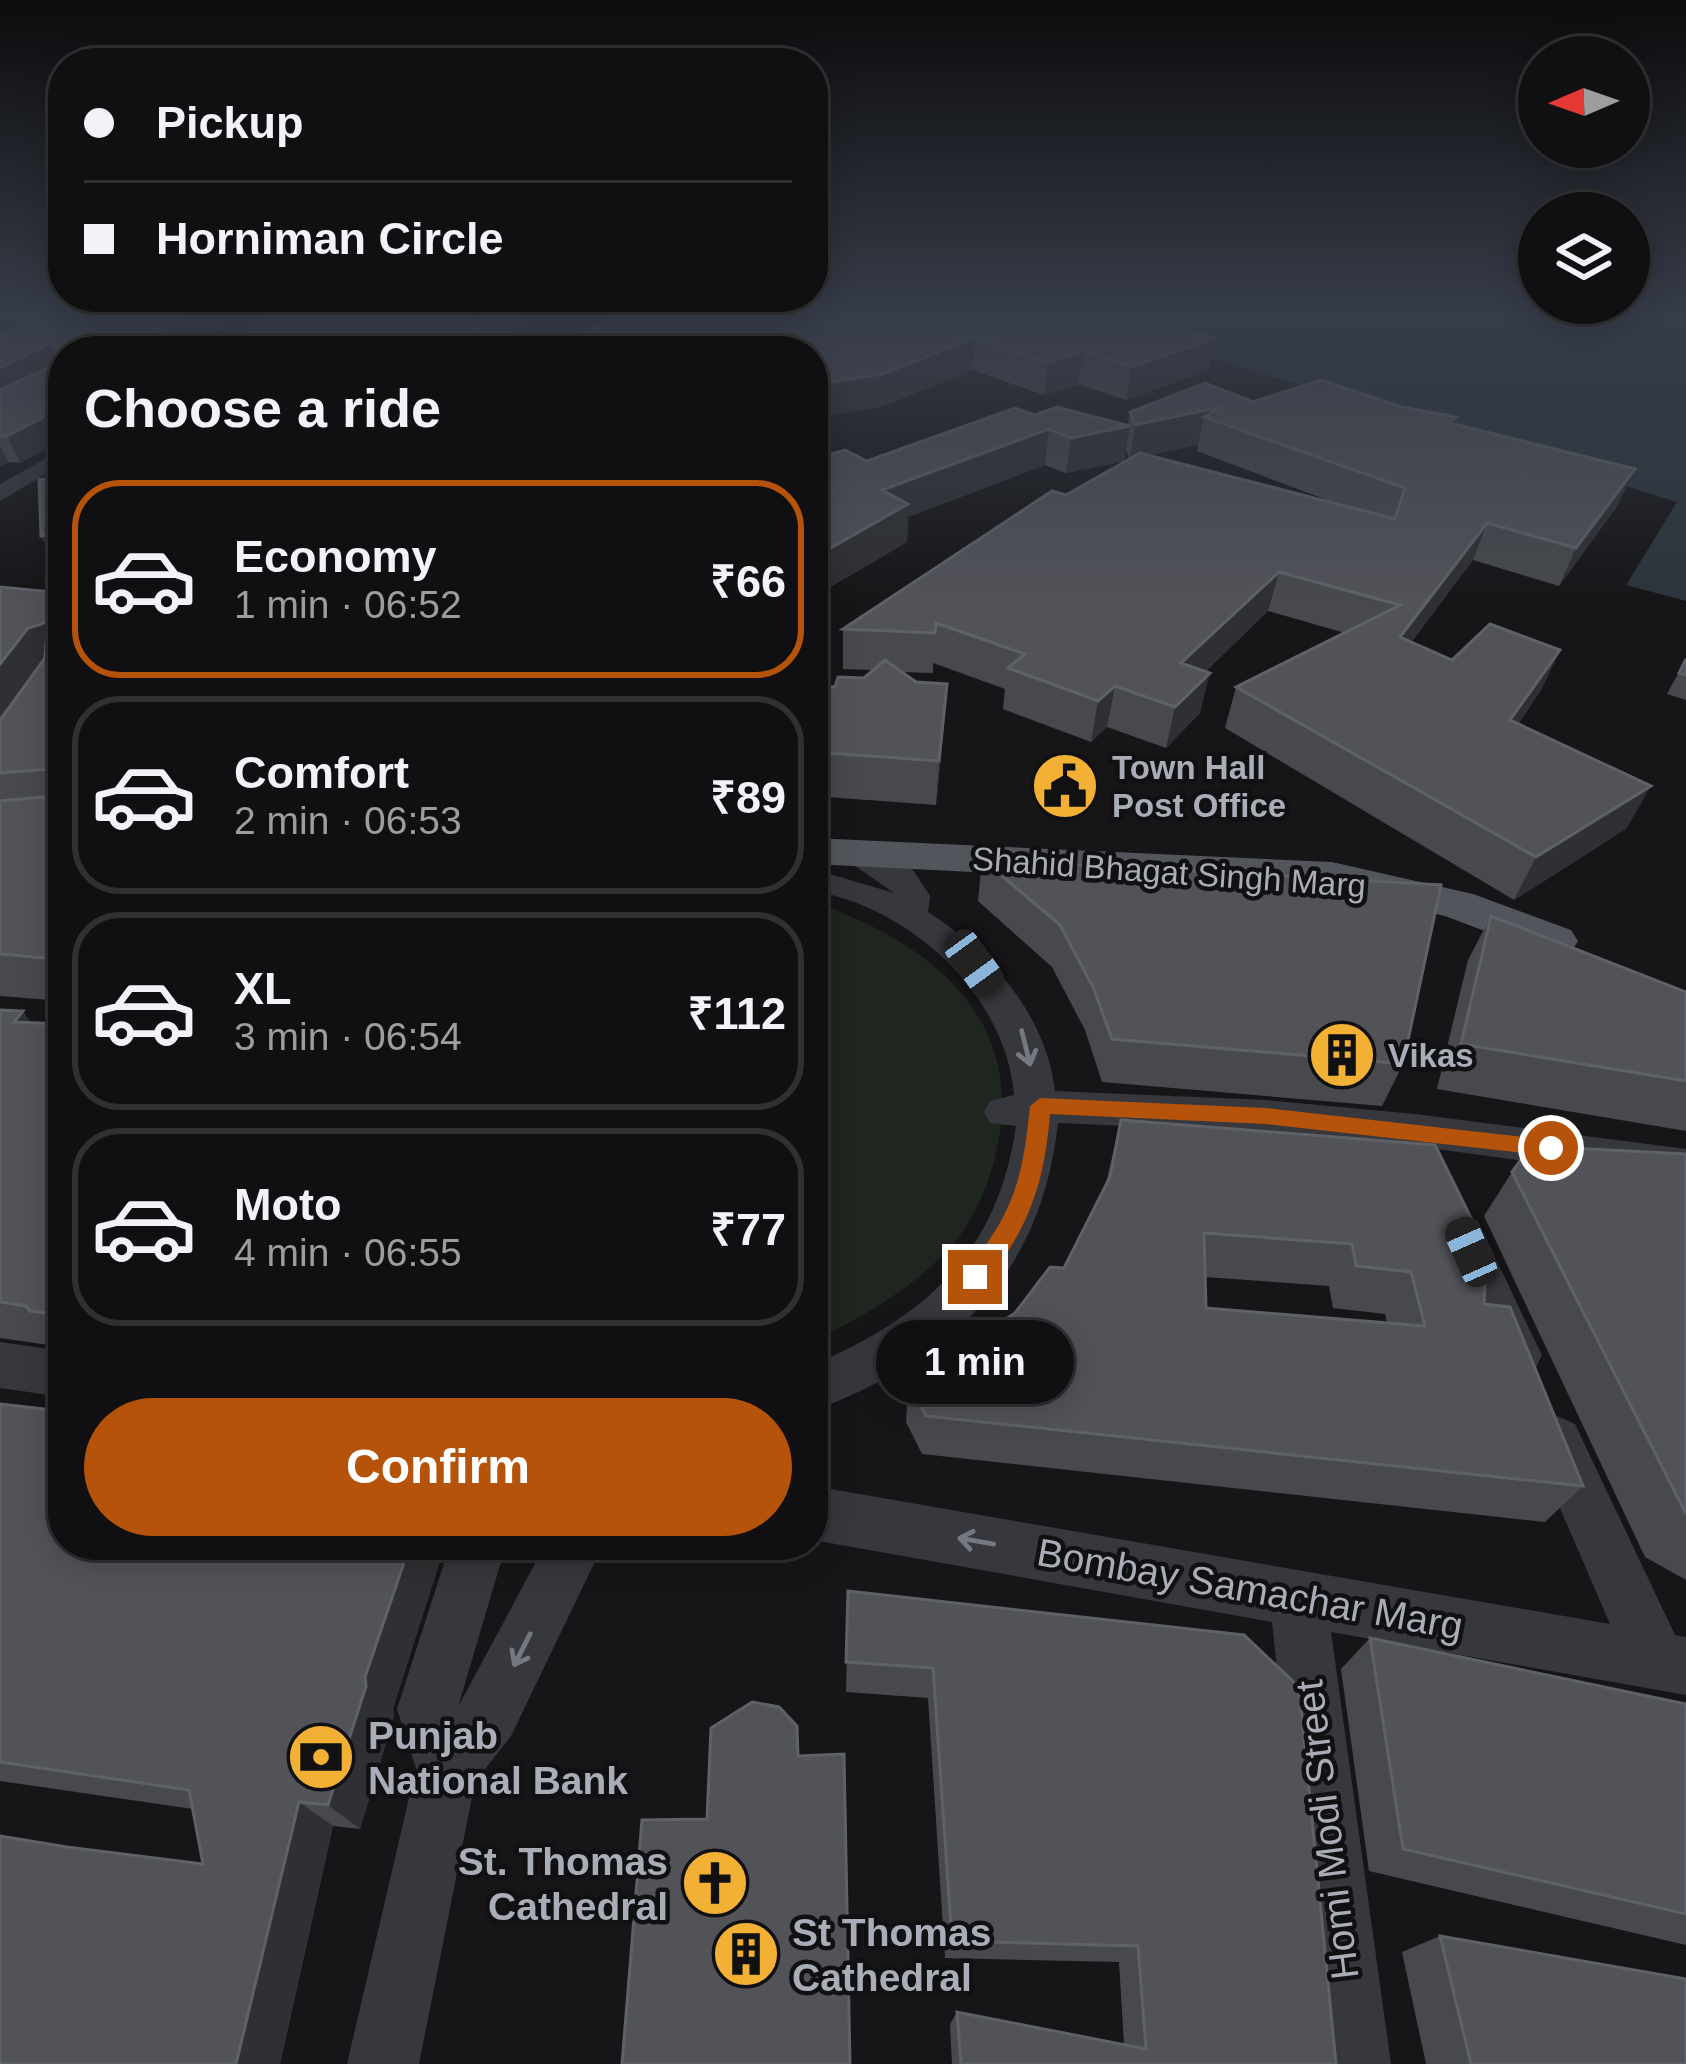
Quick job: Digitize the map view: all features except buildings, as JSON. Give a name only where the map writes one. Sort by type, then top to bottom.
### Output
[{"type":"main road","name":"Shahid Bhagat Singh Marg","points":[[828,852],[1332,875],[1585,966]]},
{"type":"main road","name":"Shahid Bhagat Singh Marg","points":[[828,878],[905,896],[1331,904],[1451,914]]},
{"type":"street","points":[[0,494],[48,464]]},
{"type":"street","points":[[828,1382],[868,1366],[947,1310],[1003,1244],[1034,1174],[1023,1109],[1020,1028],[974,963],[860,854]]},
{"type":"street","points":[[1023,1109],[1266,1116],[1431,1165],[1686,1166]]},
{"type":"street","points":[[1431,1165],[1671,1664]]},
{"type":"street","points":[[0,1365],[48,1372]]},
{"type":"street","name":"Bombay Samachar Marg","points":[[828,1516],[1671,1664]]},
{"type":"street","points":[[447,1768],[427,1709],[473,1560]]},
{"type":"street","points":[[383,2064],[447,1768],[490,1715],[568,1560]]},
{"type":"street","name":"Homi Modi Street","points":[[1298,1597],[1355,2064]]},
{"type":"shaded area","points":[[1375,408],[1686,408],[1686,601],[1626,585],[1677,502]]},
{"type":"shaded area","points":[[828,908],[892,937],[927,960],[956,988],[980,1019],[996,1056],[1002,1097],[991,1171],[981,1200],[958,1239],[933,1265],[868,1312],[828,1333]]},
{"type":"place","name":"Town Hall Post Office","points":[[1065,786]]},
{"type":"place","name":"Vikas","points":[[1342,1055]]},
{"type":"place","name":"Punjab National Bank","points":[[321,1757]]},
{"type":"place","name":"St. Thomas Cathedral","points":[[715,1883]]},
{"type":"place","name":"St Thomas Cathedral","points":[[746,1954]]},
{"type":"route","points":[[975,1277],[1003,1244],[1034,1174],[1040,1106],[1266,1116],[1551,1148]]}]
